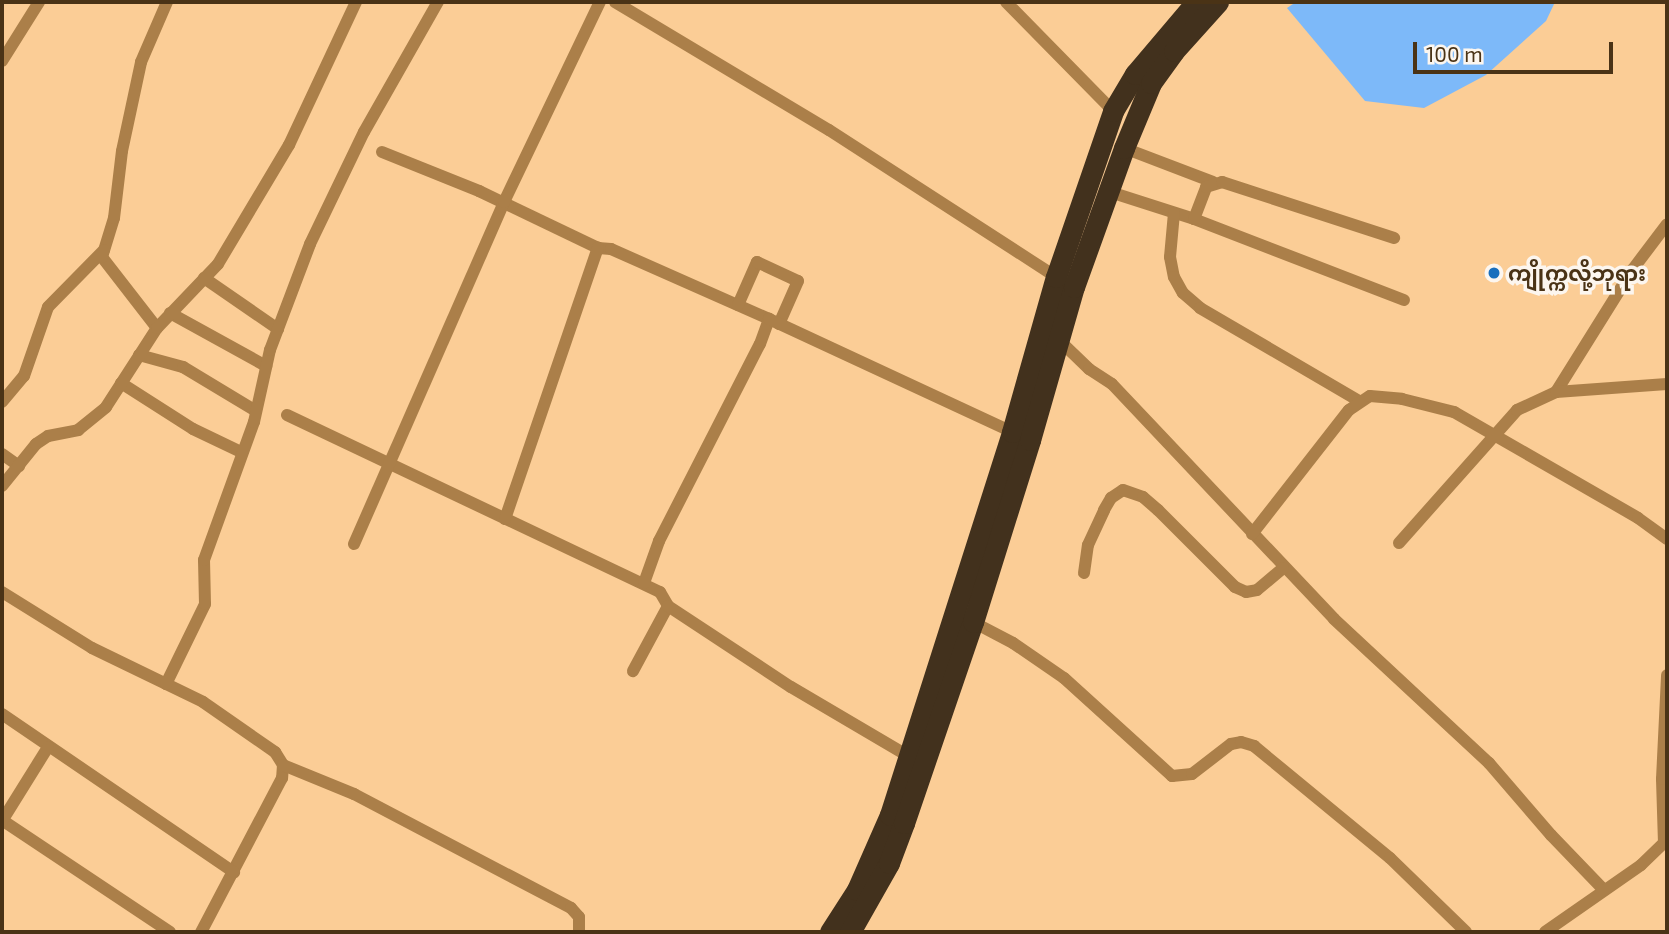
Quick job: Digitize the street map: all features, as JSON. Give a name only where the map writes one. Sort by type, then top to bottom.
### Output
[{"type":"highway","points":[[830,932],[875,854],[1012,432],[1056,277],[1113,111],[1135,74],[1196,2]]},
{"type":"highway","points":[[856,930],[889,863],[973,622],[1073,287],[1107,191],[1151,83],[1174,51],[1218,2]]},
{"type":"street","points":[[4,53],[39,2]]},
{"type":"street","points":[[157,328],[102,257],[114,218],[122,151],[141,62],[167,2]]},
{"type":"street","points":[[2,485],[36,444],[48,436],[78,430],[106,407],[157,328],[218,264],[246,222],[289,145],[356,2]]},
{"type":"street","points":[[166,684],[205,604],[204,560],[256,411],[278,329],[310,244],[364,132],[438,2]]},
{"type":"street","points":[[354,544],[504,202],[600,2]]},
{"type":"street","points":[[615,2],[829,130],[1056,277]]},
{"type":"street","points":[[1006,2],[1113,111]]},
{"type":"street","points":[[1124,148],[1213,182],[1222,182],[1394,238]]},
{"type":"street","points":[[382,152],[504,202],[598,248],[611,249],[738,305],[1012,432]]},
{"type":"street","points":[[1194,219],[1206,187],[1213,182]]},
{"type":"street","points":[[1107,191],[1194,219],[1404,300]]},
{"type":"street","points":[[1174,213],[1170,257],[1174,277],[1183,293],[1200,309],[1359,401]]},
{"type":"street","points":[[1556,392],[1633,269],[1667,224]]},
{"type":"street","points":[[505,519],[598,248]]},
{"type":"street","points":[[2,402],[24,376],[48,307],[104,250]]},
{"type":"street","points":[[645,583],[659,541],[760,344],[799,281],[757,262],[738,305]]},
{"type":"street","points":[[204,278],[278,329]]},
{"type":"street","points":[[170,313],[266,366]]},
{"type":"street","points":[[1059,340],[1089,369],[1112,384],[1283,568],[1489,764],[1604,890]]},
{"type":"street","points":[[139,355],[183,367],[256,411]]},
{"type":"street","points":[[121,383],[193,429],[241,452]]},
{"type":"street","points":[[1399,544],[1517,411],[1556,392],[1667,384]]},
{"type":"street","points":[[1252,534],[1328,435],[1359,401],[1382,397],[1431,405],[1454,412],[1638,519],[1667,539]]},
{"type":"street","points":[[287,415],[388,465],[645,583],[660,592],[668,606],[791,687],[908,756]]},
{"type":"street","points":[[2,454],[19,466]]},
{"type":"street","points":[[1084,573],[1088,545],[1104,510],[1111,498],[1123,490],[1143,497],[1222,576],[1246,592],[1257,590],[1283,568]]},
{"type":"street","points":[[2,592],[92,648],[166,684],[250,732],[275,752],[282,765],[282,778],[201,932]]},
{"type":"street","points":[[633,671],[668,606]]},
{"type":"street","points":[[973,622],[1013,643],[1064,678],[1172,776],[1192,774],[1231,744],[1241,742],[1254,746],[1390,858],[1466,932]]},
{"type":"street","points":[[1545,932],[1641,864],[1664,844],[1662,779],[1667,675]]},
{"type":"street","points":[[2,714],[234,872]]},
{"type":"street","points":[[48,747],[2,820],[170,932]]},
{"type":"street","points":[[282,765],[354,794],[571,908],[579,917],[579,932]]},
{"type":"water","points":[[1296,2],[1555,2],[1546,21],[1486,75],[1424,108],[1365,101],[1287,8]]},
{"type":"place","name":"ကျိုက္ကလို့ဘုရား","points":[[1494,273]]}]
